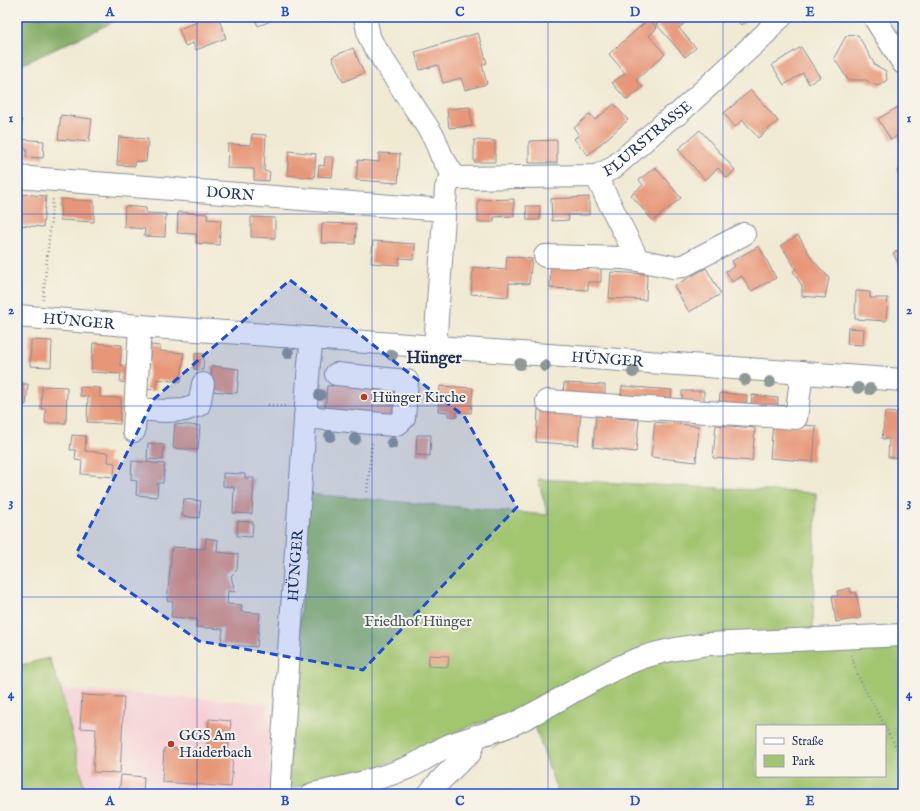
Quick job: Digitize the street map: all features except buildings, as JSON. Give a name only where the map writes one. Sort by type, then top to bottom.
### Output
[{"type":"street","points":[[365,17],[372,43],[434,137],[441,155],[455,178],[450,181],[446,188],[435,347]]},
{"type":"street","name":"FLURSTRASSE","points":[[455,178],[596,176],[613,168],[670,118],[678,114],[766,33],[781,17]]},
{"type":"street","points":[[874,17],[903,63]]},
{"type":"street","points":[[596,176],[638,260]]},
{"type":"street","name":"DORN","points":[[17,177],[74,180],[444,210]]},
{"type":"street","points":[[544,256],[624,258],[673,267],[683,266],[744,234]]},
{"type":"street","name":"HÜNGER","points":[[17,316],[41,319],[903,380]]},
{"type":"street","points":[[134,431],[140,326]]},
{"type":"street","name":"HÜNGER","points":[[280,794],[287,673],[312,338]]},
{"type":"street","points":[[547,401],[796,418],[802,372]]},
{"type":"street","points":[[305,417],[393,425],[399,423],[404,418],[407,381],[336,374]]},
{"type":"street","points":[[135,409],[165,411],[184,410],[198,404],[203,384]]},
{"type":"street","points":[[313,794],[372,780],[408,768],[449,746],[511,725],[581,686],[626,664],[650,655],[676,648],[708,644],[903,635]]},
{"type":"street","points":[[429,794],[455,766],[470,753],[476,736]]},
{"type":"path","points":[[41,319],[53,196]]},
{"type":"path","points":[[367,492],[374,423]]},
{"type":"path","points":[[847,637],[855,669],[884,725]]},
{"type":"path","points":[[886,728],[903,760]]},
{"type":"highlighted area","points":[[290,280],[464,416],[517,507],[363,670],[199,641],[76,554],[154,399]]},
{"type":"shaded area","name":"GGS Am Haiderbach","points":[[61,689],[268,703],[270,785],[268,790],[263,794],[86,794]]},
{"type":"green space","points":[[17,17],[124,17],[17,67]]},
{"type":"green space","name":"Friedhof Hünger","points":[[538,479],[816,493],[813,629],[903,641],[903,794],[558,794],[535,726],[492,748],[516,731],[519,712],[470,726],[406,757],[368,770],[292,788],[288,782],[309,494],[548,515]]},
{"type":"green space","points":[[49,658],[61,689],[86,794],[17,794],[17,666]]},
{"type":"place","name":"Hünger Kirche","points":[[364,397]]},
{"type":"place","name":"GGS Am Haiderbach","points":[[171,744]]},
{"type":"district","name":"Hünger","points":[[434,358]]}]
